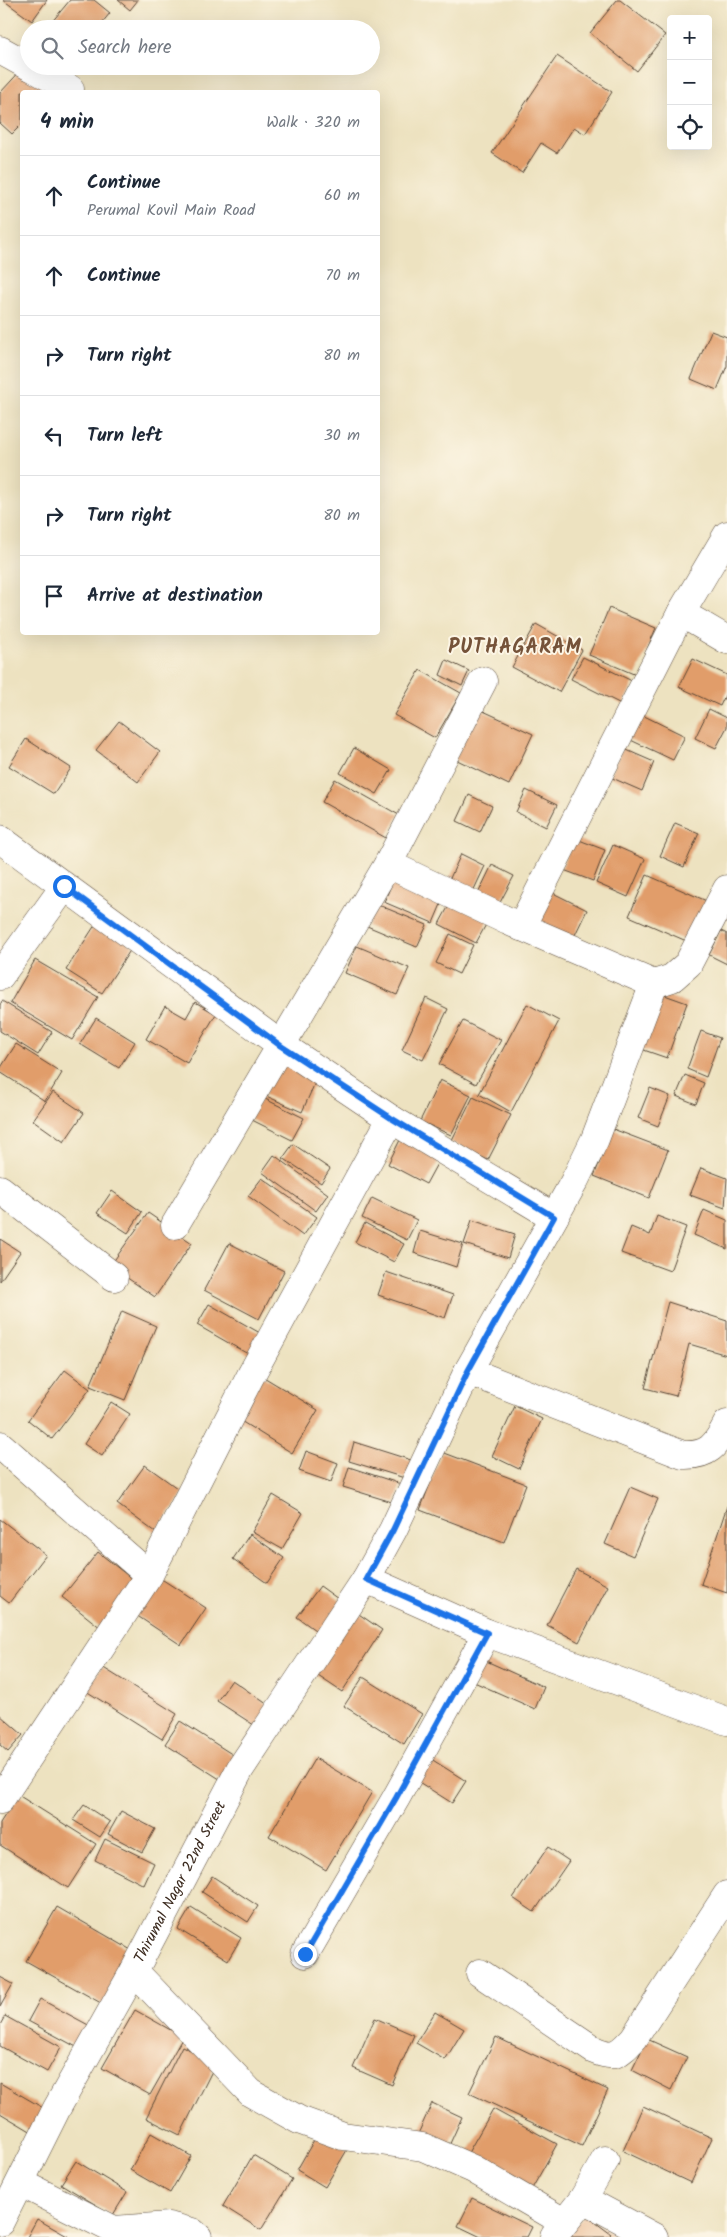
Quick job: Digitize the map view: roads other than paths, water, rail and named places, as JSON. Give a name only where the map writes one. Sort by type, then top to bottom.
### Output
[{"type":"street","points":[[0,50],[20,61]]},
{"type":"street","points":[[45,75],[70,89]]},
{"type":"street","points":[[521,927],[681,613],[727,535]]},
{"type":"street","points":[[681,613],[727,640]]},
{"type":"street","points":[[174,1225],[388,864],[483,681]]},
{"type":"street","points":[[0,839],[281,1046],[391,1118],[554,1217]]},
{"type":"street","points":[[388,864],[521,927],[654,984],[672,978],[688,964],[727,889]]},
{"type":"street","points":[[0,976],[64,886]]},
{"type":"street","name":"Thirumal Nagar 22nd Street","points":[[0,2222],[12,2190],[134,1971],[240,1769],[366,1579],[393,1530],[468,1371],[595,1139],[654,984]]},
{"type":"street","points":[[0,1800],[149,1576],[250,1377],[391,1118]]},
{"type":"street","points":[[0,1189],[114,1278]]},
{"type":"street","points":[[468,1371],[683,1455],[698,1456],[709,1450],[721,1436],[727,1424]]},
{"type":"street","points":[[0,1445],[149,1576]]},
{"type":"street","points":[[366,1579],[487,1633],[727,1721]]},
{"type":"street","points":[[305,1954],[396,1798],[487,1633]]},
{"type":"street","points":[[480,1973],[594,2050],[605,2055],[614,2055],[622,2051],[634,2038],[727,1895]]},
{"type":"street","points":[[134,1971],[251,2093],[299,2120],[343,2136],[423,2147],[474,2169],[559,2229],[583,2199],[605,2160]]},
{"type":"street","points":[[12,2190],[114,2230],[169,2226],[192,2232],[198,2237]]},
{"type":"street","points":[[583,2199],[654,2237]]},
{"type":"district","name":"PUTHAGARAM","points":[[515,648]]}]
